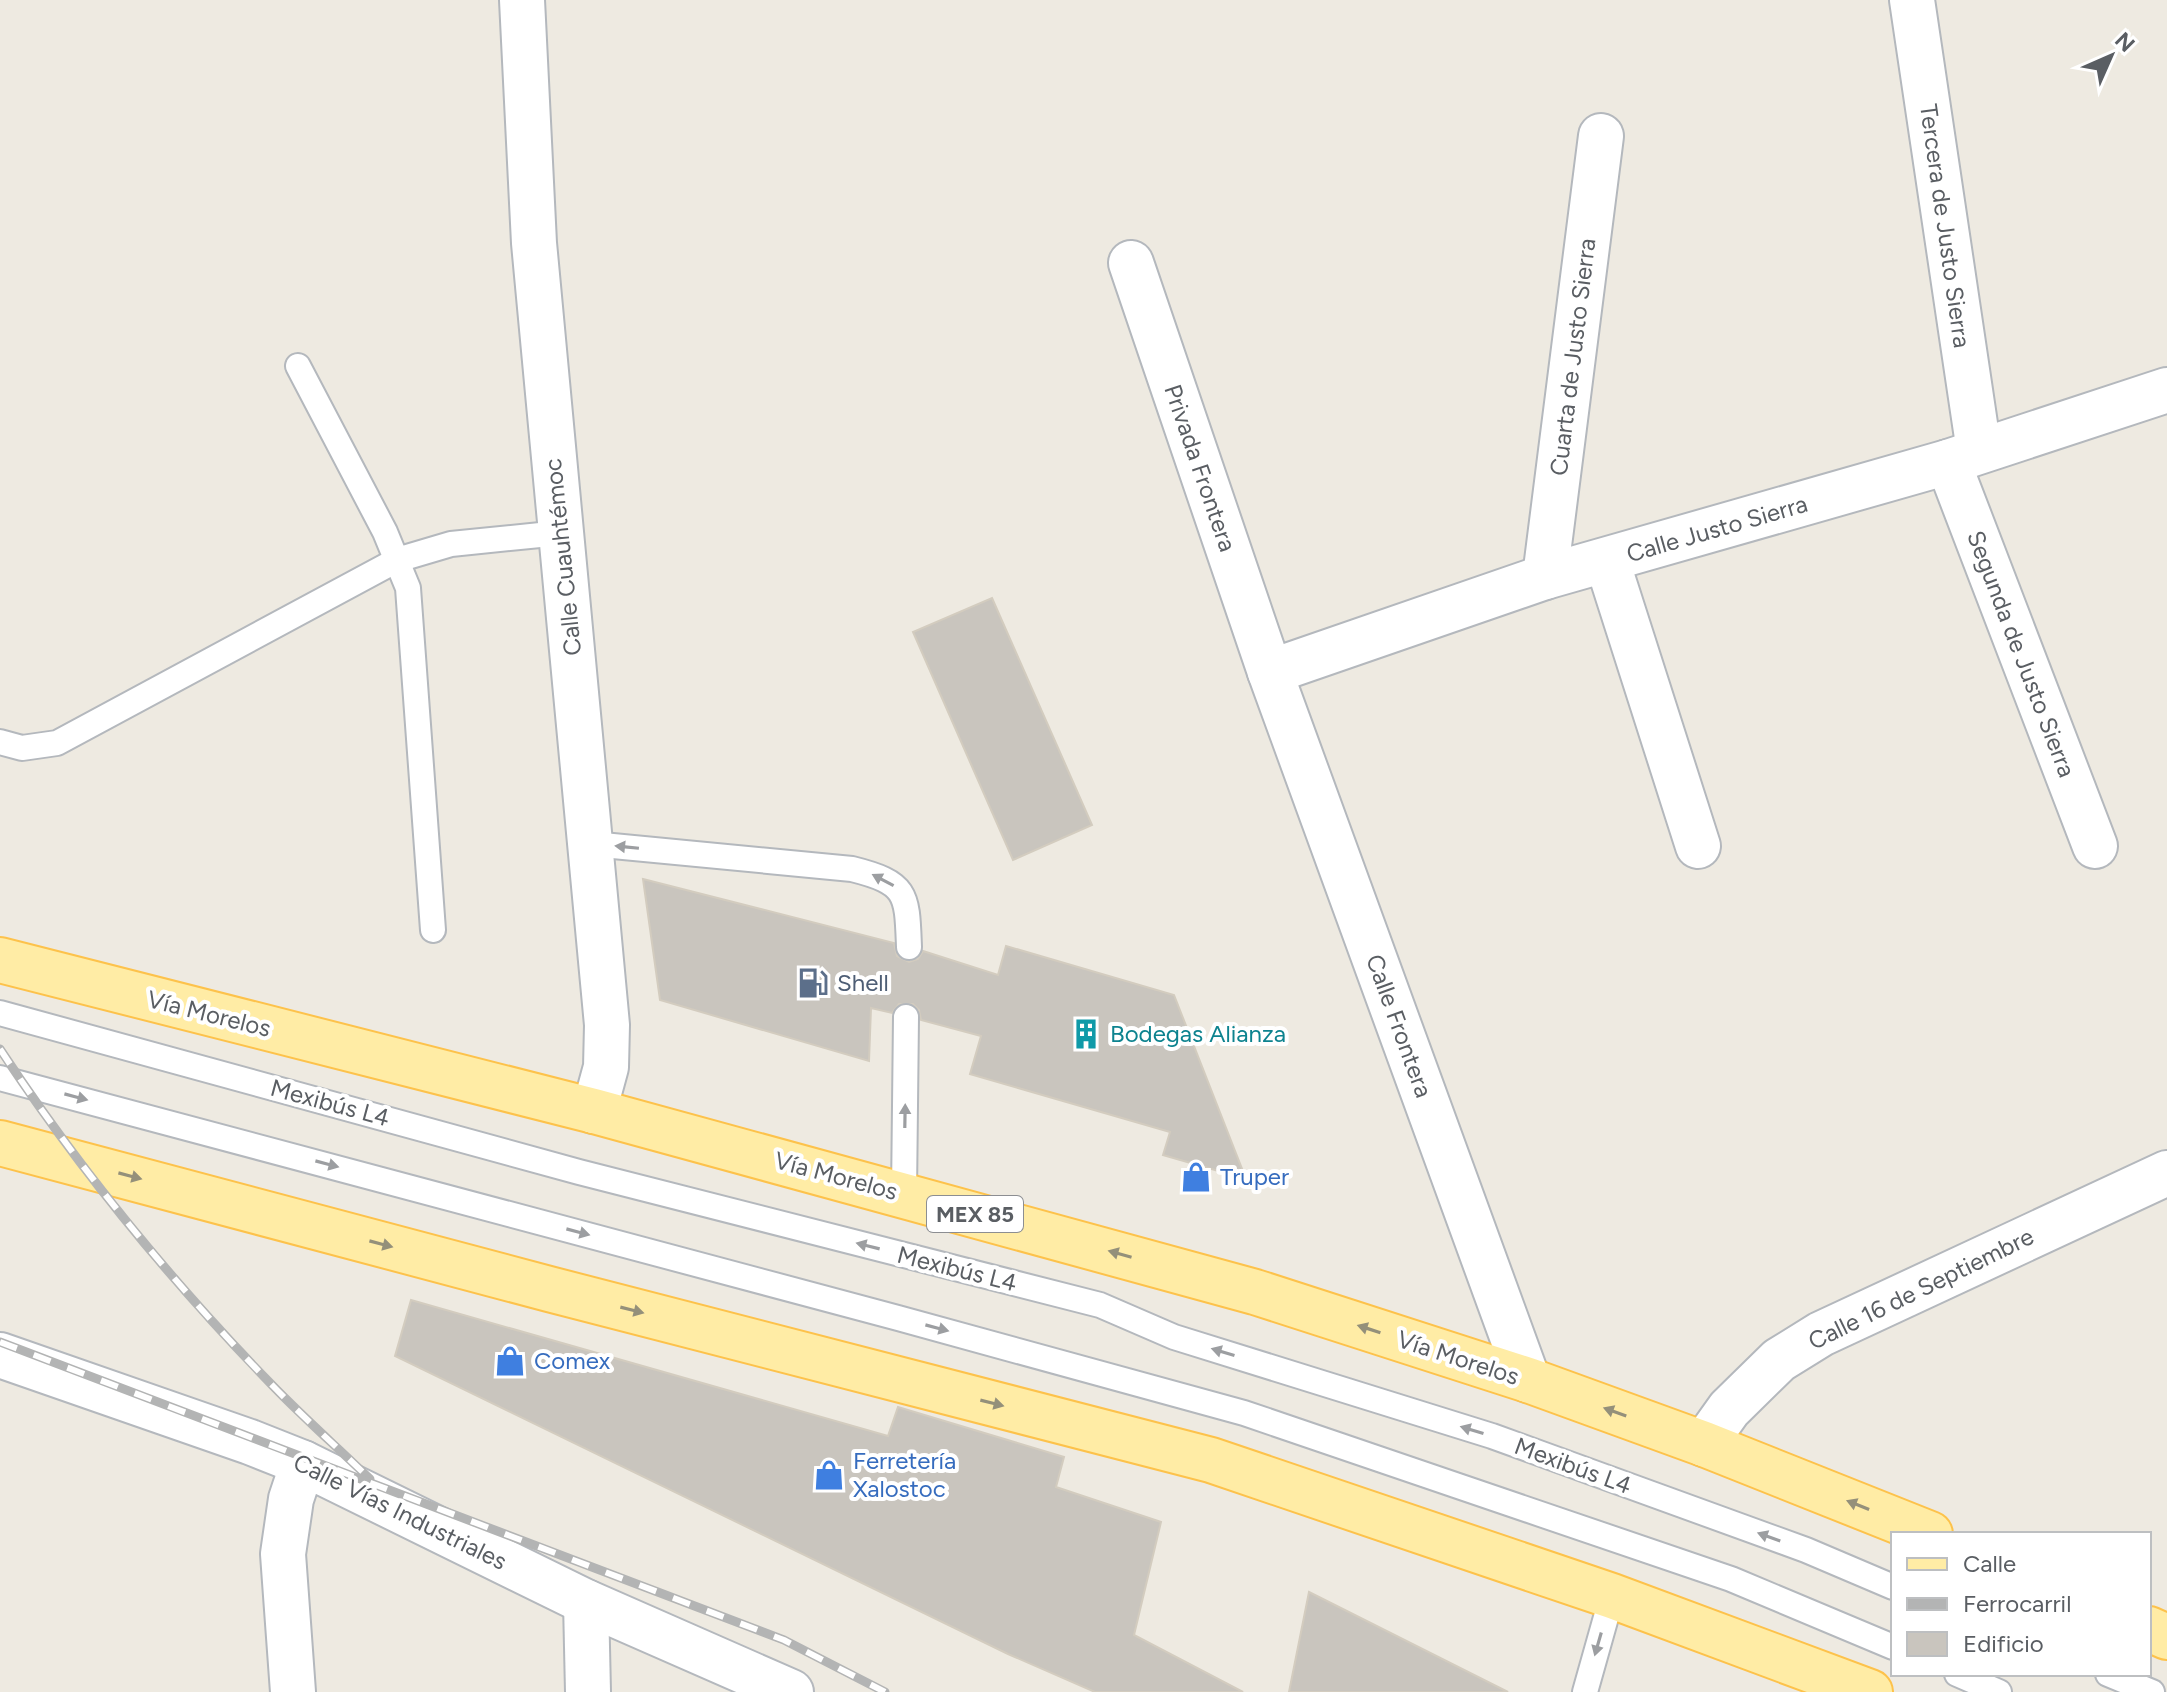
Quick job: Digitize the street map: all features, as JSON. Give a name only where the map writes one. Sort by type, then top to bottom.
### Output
[{"type":"main road","name":"Vía Morelos","points":[[0,960],[594,1111],[1255,1292],[1528,1380],[1704,1444],[1925,1532]]},
{"type":"main road","points":[[0,1143],[1211,1460],[1612,1596],[1870,1692]]},
{"type":"street","name":"Calle Cuauhtémoc","points":[[522,0],[534,243],[607,1025],[606,1067],[594,1111]]},
{"type":"street","name":"Tercera de Justo Sierra","points":[[1912,0],[1963,456]]},
{"type":"street","name":"Cuarta de Justo Sierra","points":[[1545,577],[1601,136]]},
{"type":"street","name":"Privada Frontera","points":[[1131,263],[1270,672]]},
{"type":"street","name":"Calle Justo Sierra","points":[[1270,672],[1545,577],[1963,456],[2167,390]]},
{"type":"street","name":"Segunda de Justo Sierra","points":[[1963,456],[2095,846]]},
{"type":"street","points":[[1607,561],[1698,846]]},
{"type":"street","name":"Calle Frontera","points":[[1270,672],[1528,1380]]},
{"type":"street","name":"Calle 16 de Septiembre","points":[[1704,1444],[1729,1409],[1779,1360],[1821,1334],[2167,1173]]},
{"type":"street","name":"Calle Vías Industriales","points":[[0,1355],[303,1463],[586,1602],[791,1692]]},
{"type":"street","points":[[293,1692],[283,1554],[291,1499],[303,1463]]},
{"type":"street","points":[[586,1602],[588,1692]]},
{"type":"lane","points":[[298,366],[385,532],[408,588],[433,930]]},
{"type":"lane","points":[[0,742],[22,748],[57,743],[397,560],[451,544],[560,533]]},
{"type":"lane","points":[[592,844],[852,869],[883,877],[903,896],[907,908],[909,947]]},
{"type":"lane","name":"Mexibús L4","points":[[0,1013],[579,1172],[1100,1305],[1174,1337],[1492,1436],[1806,1550],[1891,1586]]},
{"type":"lane","points":[[904,1194],[906,1017]]},
{"type":"lane","points":[[0,1078],[1244,1413],[1731,1579],[1891,1646]]},
{"type":"lane","points":[[1585,1692],[1612,1596]]},
{"type":"lane","points":[[1962,1676],[1999,1692]]},
{"type":"lane","points":[[2113,1676],[2152,1692]]},
{"type":"building","points":[[992,598],[1092,825],[1013,860],[913,632]]},
{"type":"building","points":[[643,879],[894,943],[897,956],[909,962],[918,959],[923,951],[998,975],[1006,946],[1174,995],[1246,1179],[1163,1155],[1170,1132],[970,1074],[981,1036],[921,1020],[919,1010],[913,1004],[899,1004],[892,1013],[871,1008],[869,1061],[660,1000]]},
{"type":"building","points":[[411,1300],[888,1436],[898,1407],[1064,1457],[1056,1487],[1161,1522],[1134,1635],[1243,1692],[1095,1692],[1008,1654],[395,1356]]},
{"type":"building","points":[[1309,1592],[1508,1692],[1289,1692]]},
{"type":"railway","points":[[0,1049],[95,1181],[199,1307],[273,1386],[370,1479]]},
{"type":"railway","points":[[0,1342],[784,1640],[885,1692]]},
{"type":"place","name":"Shell","points":[[813,983]]},
{"type":"place","name":"Bodegas Alianza","points":[[1086,1034]]},
{"type":"place","name":"Truper","points":[[1196,1177]]},
{"type":"place","name":"Comex","points":[[510,1361]]},
{"type":"place","name":"Ferretería Xalostoc","points":[[829,1475]]}]
